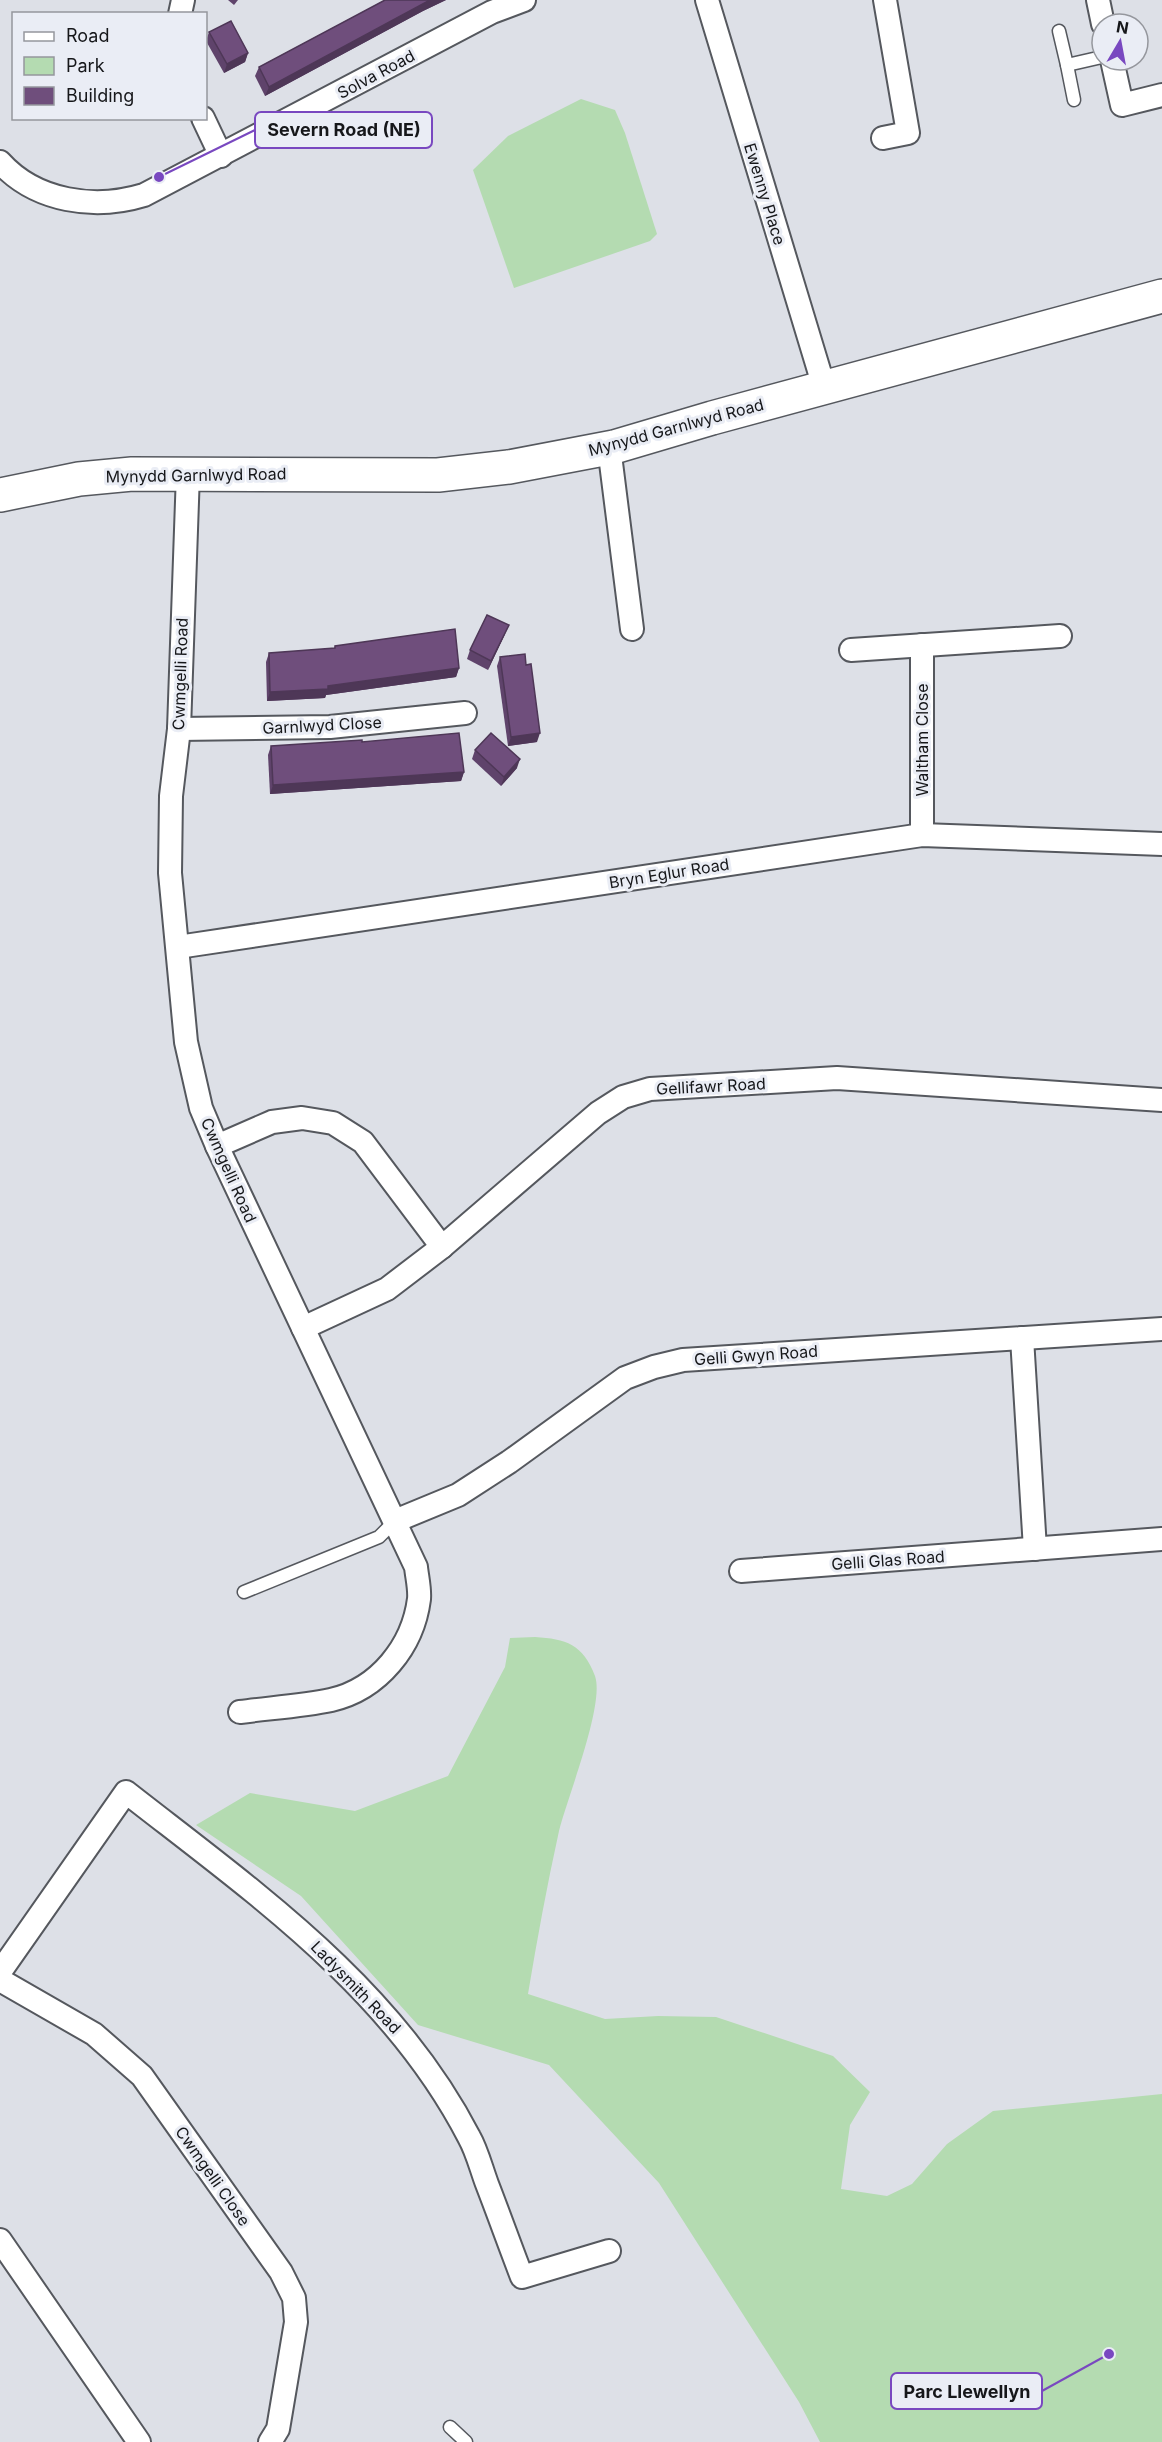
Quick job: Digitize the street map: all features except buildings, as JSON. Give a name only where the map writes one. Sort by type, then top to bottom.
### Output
[{"type":"street","name":"Solva Road","points":[[0,162],[28,185],[51,195],[99,203],[121,202],[144,195],[492,12],[524,0]]},
{"type":"street","name":"Ewenny Place","points":[[707,0],[824,387]]},
{"type":"street","points":[[883,138],[908,133],[885,0]]},
{"type":"street","points":[[1115,72],[1122,105],[1162,95]]},
{"type":"street","points":[[204,120],[221,156]]},
{"type":"street","name":"Mynydd Garnlwyd Road","points":[[0,495],[79,479],[132,474],[438,475],[509,467],[609,447],[1162,296]]},
{"type":"street","points":[[609,447],[632,629]]},
{"type":"street","name":"Cwmgelli Road","points":[[188,473],[179,729],[171,796],[170,873],[186,1042],[201,1108],[416,1567],[419,1597],[413,1627],[396,1658],[372,1682],[334,1699],[240,1712]]},
{"type":"street","points":[[851,650],[1060,636]]},
{"type":"street","name":"Waltham Close","points":[[922,645],[922,835]]},
{"type":"street","name":"Garnlwyd Close","points":[[179,729],[330,727],[465,713]]},
{"type":"street","name":"Bryn Eglur Road","points":[[177,947],[922,835],[1162,844]]},
{"type":"street","name":"Gellifawr Road","points":[[303,1328],[387,1289],[442,1247],[598,1113],[623,1097],[650,1089],[837,1078],[1162,1100]]},
{"type":"street","points":[[217,1146],[272,1122],[302,1118],[333,1123],[363,1142],[442,1247]]},
{"type":"street","name":"Gelli Gwyn Road","points":[[395,1521],[458,1495],[509,1462],[625,1378],[654,1367],[682,1360],[1162,1329]]},
{"type":"street","points":[[1022,1338],[1035,1549]]},
{"type":"street","name":"Gelli Glas Road","points":[[741,1571],[1162,1539]]},
{"type":"street","name":"Ladysmith Road","points":[[0,1972],[126,1792],[250,1888],[329,1955],[392,2020],[434,2078],[470,2138],[522,2277],[609,2251]]},
{"type":"street","name":"Cwmgelli Close","points":[[0,1980],[94,2034],[142,2076],[281,2272],[294,2298],[296,2322],[278,2429],[270,2442]]},
{"type":"street","points":[[0,2240],[139,2442]]},
{"type":"lane","points":[[1059,31],[1074,100]]},
{"type":"lane","points":[[1067,65],[1090,60]]},
{"type":"lane","points":[[244,1592],[379,1537],[395,1521]]},
{"type":"lane","points":[[450,2427],[466,2442]]},
{"type":"green space","points":[[581,99],[615,110],[625,133],[657,234],[650,241],[514,288],[473,170],[508,136]]},
{"type":"green space","points":[[510,1638],[556,1639],[579,1650],[595,1676],[597,1690],[584,1752],[559,1831],[528,1994],[605,2019],[658,2016],[716,2017],[833,2056],[870,2092],[850,2125],[841,2189],[887,2196],[912,2184],[947,2144],[993,2111],[1162,2094],[1162,2442],[820,2442],[799,2402],[659,2183],[549,2065],[418,2025],[301,1896],[196,1825],[250,1793],[355,1811],[448,1776],[505,1667]]},
{"type":"place","name":"Severn Road (NE)","points":[[159,177]]},
{"type":"place","name":"Parc Llewellyn","points":[[1109,2354]]}]
